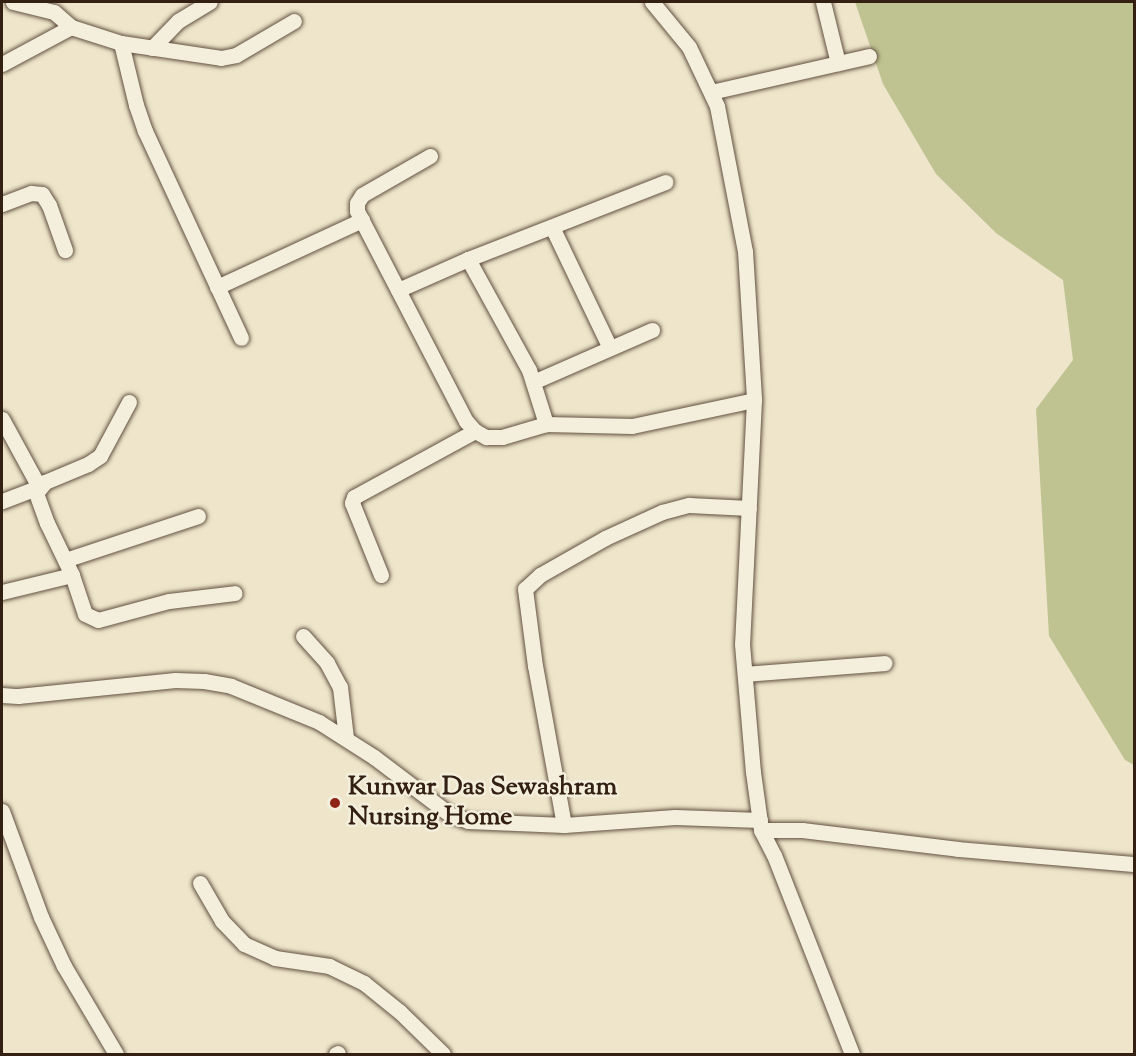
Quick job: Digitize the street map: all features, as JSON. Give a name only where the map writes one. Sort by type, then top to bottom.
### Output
[{"type":"street","points":[[13,2],[52,7],[71,27],[121,43],[221,58],[236,55],[294,21]]},
{"type":"street","points":[[152,48],[178,21],[210,2]]},
{"type":"street","points":[[652,2],[689,47],[717,106],[745,251],[754,400],[742,644],[761,825],[852,1054]]},
{"type":"street","points":[[823,2],[838,63]]},
{"type":"street","points":[[2,64],[71,27]]},
{"type":"street","points":[[121,43],[136,105],[145,131],[241,338]]},
{"type":"street","points":[[711,92],[869,56]]},
{"type":"street","points":[[430,156],[362,195],[357,203],[357,211],[466,421],[475,431],[486,437],[502,437],[546,424],[632,426],[754,400]]},
{"type":"street","points":[[398,290],[468,259],[666,182]]},
{"type":"street","points":[[2,204],[31,193],[42,194],[65,250]]},
{"type":"street","points":[[217,287],[362,220]]},
{"type":"street","points":[[552,227],[610,348]]},
{"type":"street","points":[[468,259],[533,382],[546,424]]},
{"type":"street","points":[[533,382],[652,330]]},
{"type":"street","points":[[2,501],[39,487],[100,456],[129,402]]},
{"type":"street","points":[[2,419],[39,487],[36,497],[72,575],[85,614],[92,620],[169,601],[235,593]]},
{"type":"street","points":[[381,575],[352,503],[354,497],[475,431]]},
{"type":"street","points":[[564,825],[535,666],[525,589],[540,575],[605,538],[662,512],[697,505],[749,508]]},
{"type":"street","points":[[65,560],[198,516]]},
{"type":"street","points":[[2,592],[72,575]]},
{"type":"street","points":[[303,636],[327,663],[340,687],[346,738]]},
{"type":"street","points":[[745,674],[885,663]]},
{"type":"street","points":[[2,695],[18,696],[175,680],[204,681],[231,686],[319,722],[346,738],[450,814],[484,824],[564,825],[675,817],[957,849],[1134,864]]},
{"type":"street","points":[[2,811],[41,917],[64,966],[116,1054]]},
{"type":"street","points":[[200,883],[222,921],[244,944],[275,958],[329,966],[364,983],[400,1012],[443,1054]]},
{"type":"green space","points":[[855,2],[1134,2],[1134,765],[1125,760],[1049,636],[1036,409],[1073,360],[1063,280],[996,233],[936,174],[883,84]]},
{"type":"place","name":"Kunwar Das Sewashram Nursing Home","points":[[335,803]]}]
